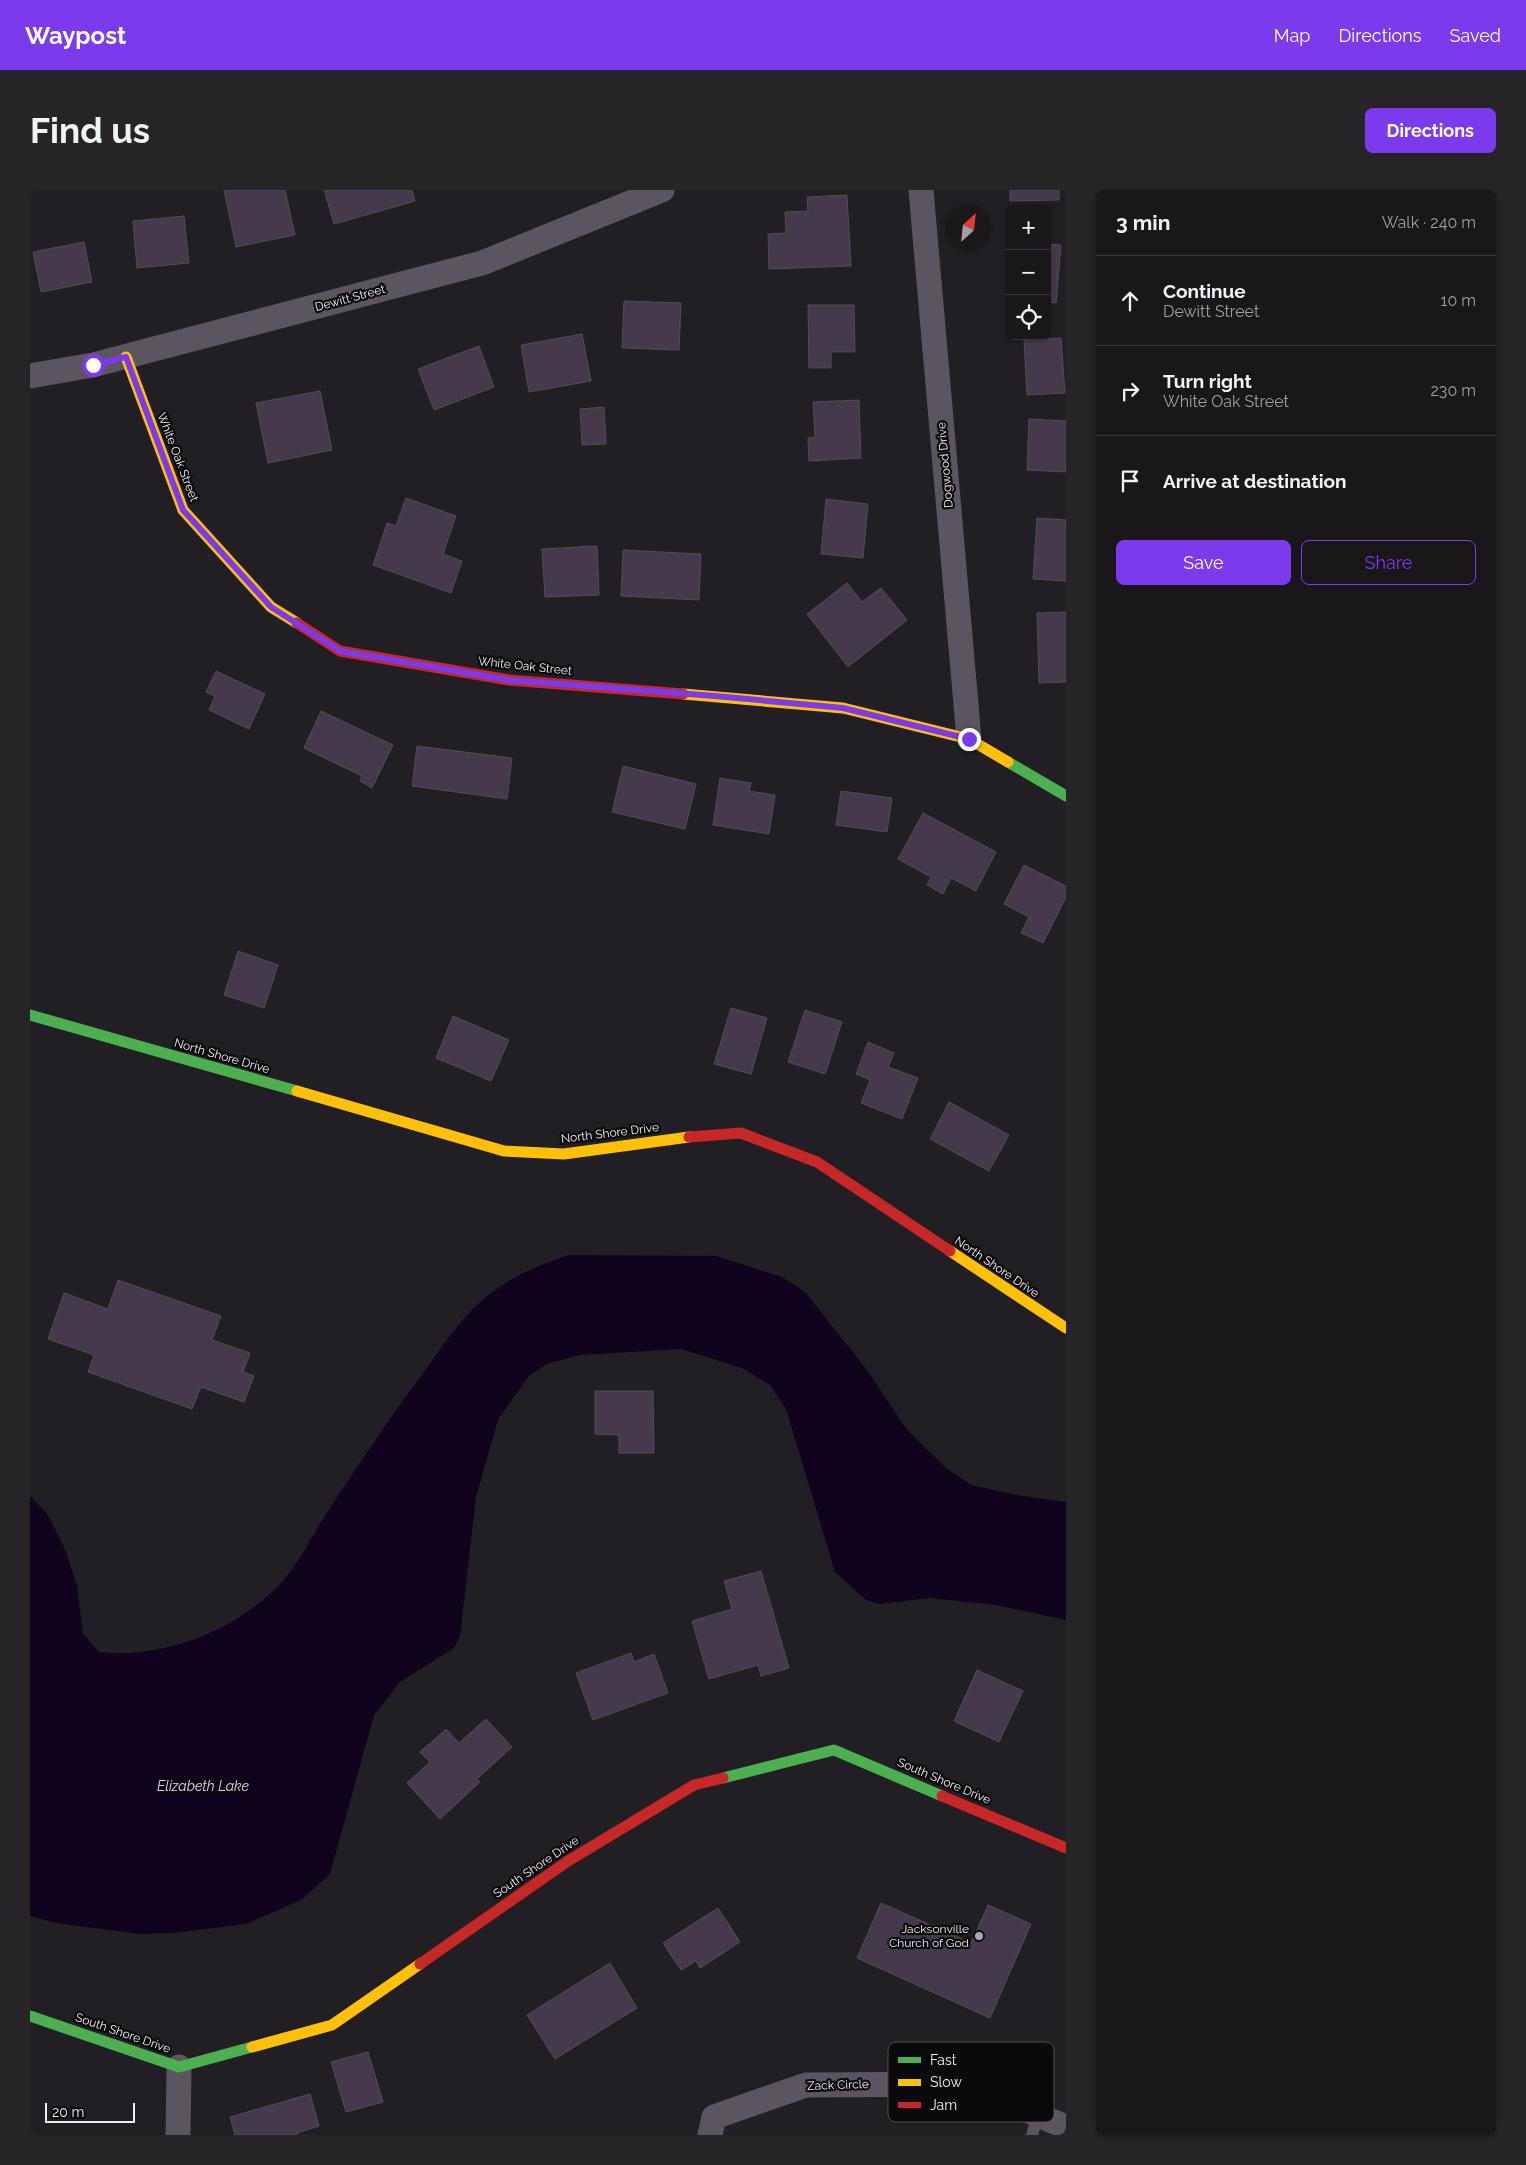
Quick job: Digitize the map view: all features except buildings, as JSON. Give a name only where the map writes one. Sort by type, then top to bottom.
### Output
[{"type":"street","name":"Dewitt Street","points":[[30,376],[126,357],[482,263],[662,190]]},
{"type":"street","name":"Dogwood Drive","points":[[921,190],[969,739]]},
{"type":"street","name":"White Oak Street","points":[[126,357],[183,510],[271,607],[340,651],[509,680],[843,708],[969,739],[1066,796]]},
{"type":"street","name":"North Shore Drive","points":[[30,1015],[504,1151],[564,1154],[685,1137],[741,1133],[817,1162],[1066,1328]]},
{"type":"street","name":"South Shore Drive","points":[[30,2016],[179,2067],[332,2025],[568,1861],[694,1785],[834,1750],[1066,1848]]},
{"type":"street","points":[[178,2135],[179,2067]]},
{"type":"street","name":"Zack Circle","points":[[710,2135],[714,2117],[806,2085],[888,2084]]},
{"type":"street","name":"Zack Circle","points":[[1035,2125],[1066,2127]]},
{"type":"water","name":"Elizabeth Lake","points":[[569,1255],[716,1256],[782,1277],[805,1292],[867,1370],[907,1430],[946,1468],[971,1485],[1016,1495],[1066,1502],[1066,1620],[996,1605],[929,1598],[880,1604],[866,1600],[835,1572],[786,1409],[770,1385],[742,1368],[681,1349],[579,1355],[547,1364],[529,1376],[498,1419],[476,1497],[460,1636],[454,1648],[400,1682],[374,1715],[330,1874],[301,1900],[246,1924],[173,1933],[139,1934],[56,1923],[30,1916],[30,1496],[48,1515],[65,1549],[77,1586],[83,1634],[99,1652],[124,1653],[148,1651],[173,1646],[220,1628],[262,1601],[286,1577],[386,1425],[468,1314],[495,1290],[515,1278]]},
{"type":"traffic: fast","points":[[1008,762],[1066,796]]},
{"type":"traffic: fast","points":[[30,1015],[297,1091]]},
{"type":"traffic: fast","points":[[723,1778],[834,1750],[942,1796]]},
{"type":"traffic: fast","points":[[30,2016],[179,2067],[252,2047]]},
{"type":"traffic: slow","points":[[126,357],[183,510],[271,607],[297,623]]},
{"type":"traffic: slow","points":[[683,694],[843,708],[969,739],[1008,762]]},
{"type":"traffic: slow","points":[[297,1091],[504,1151],[564,1154],[689,1137]]},
{"type":"traffic: slow","points":[[950,1251],[1066,1328]]},
{"type":"traffic: slow","points":[[252,2047],[332,2025],[420,1964]]},
{"type":"traffic: jam","points":[[297,623],[340,651],[509,680],[683,694]]},
{"type":"traffic: jam","points":[[689,1137],[741,1133],[817,1162],[950,1251]]},
{"type":"traffic: jam","points":[[420,1964],[568,1861],[694,1785],[723,1778]]},
{"type":"traffic: jam","points":[[942,1796],[1066,1848]]},
{"type":"place","name":"Jacksonville Church of God","points":[[979,1936]]},
{"type":"route","points":[[93,365],[126,357],[183,510],[271,607],[340,651],[509,680],[843,708],[969,739]]}]
